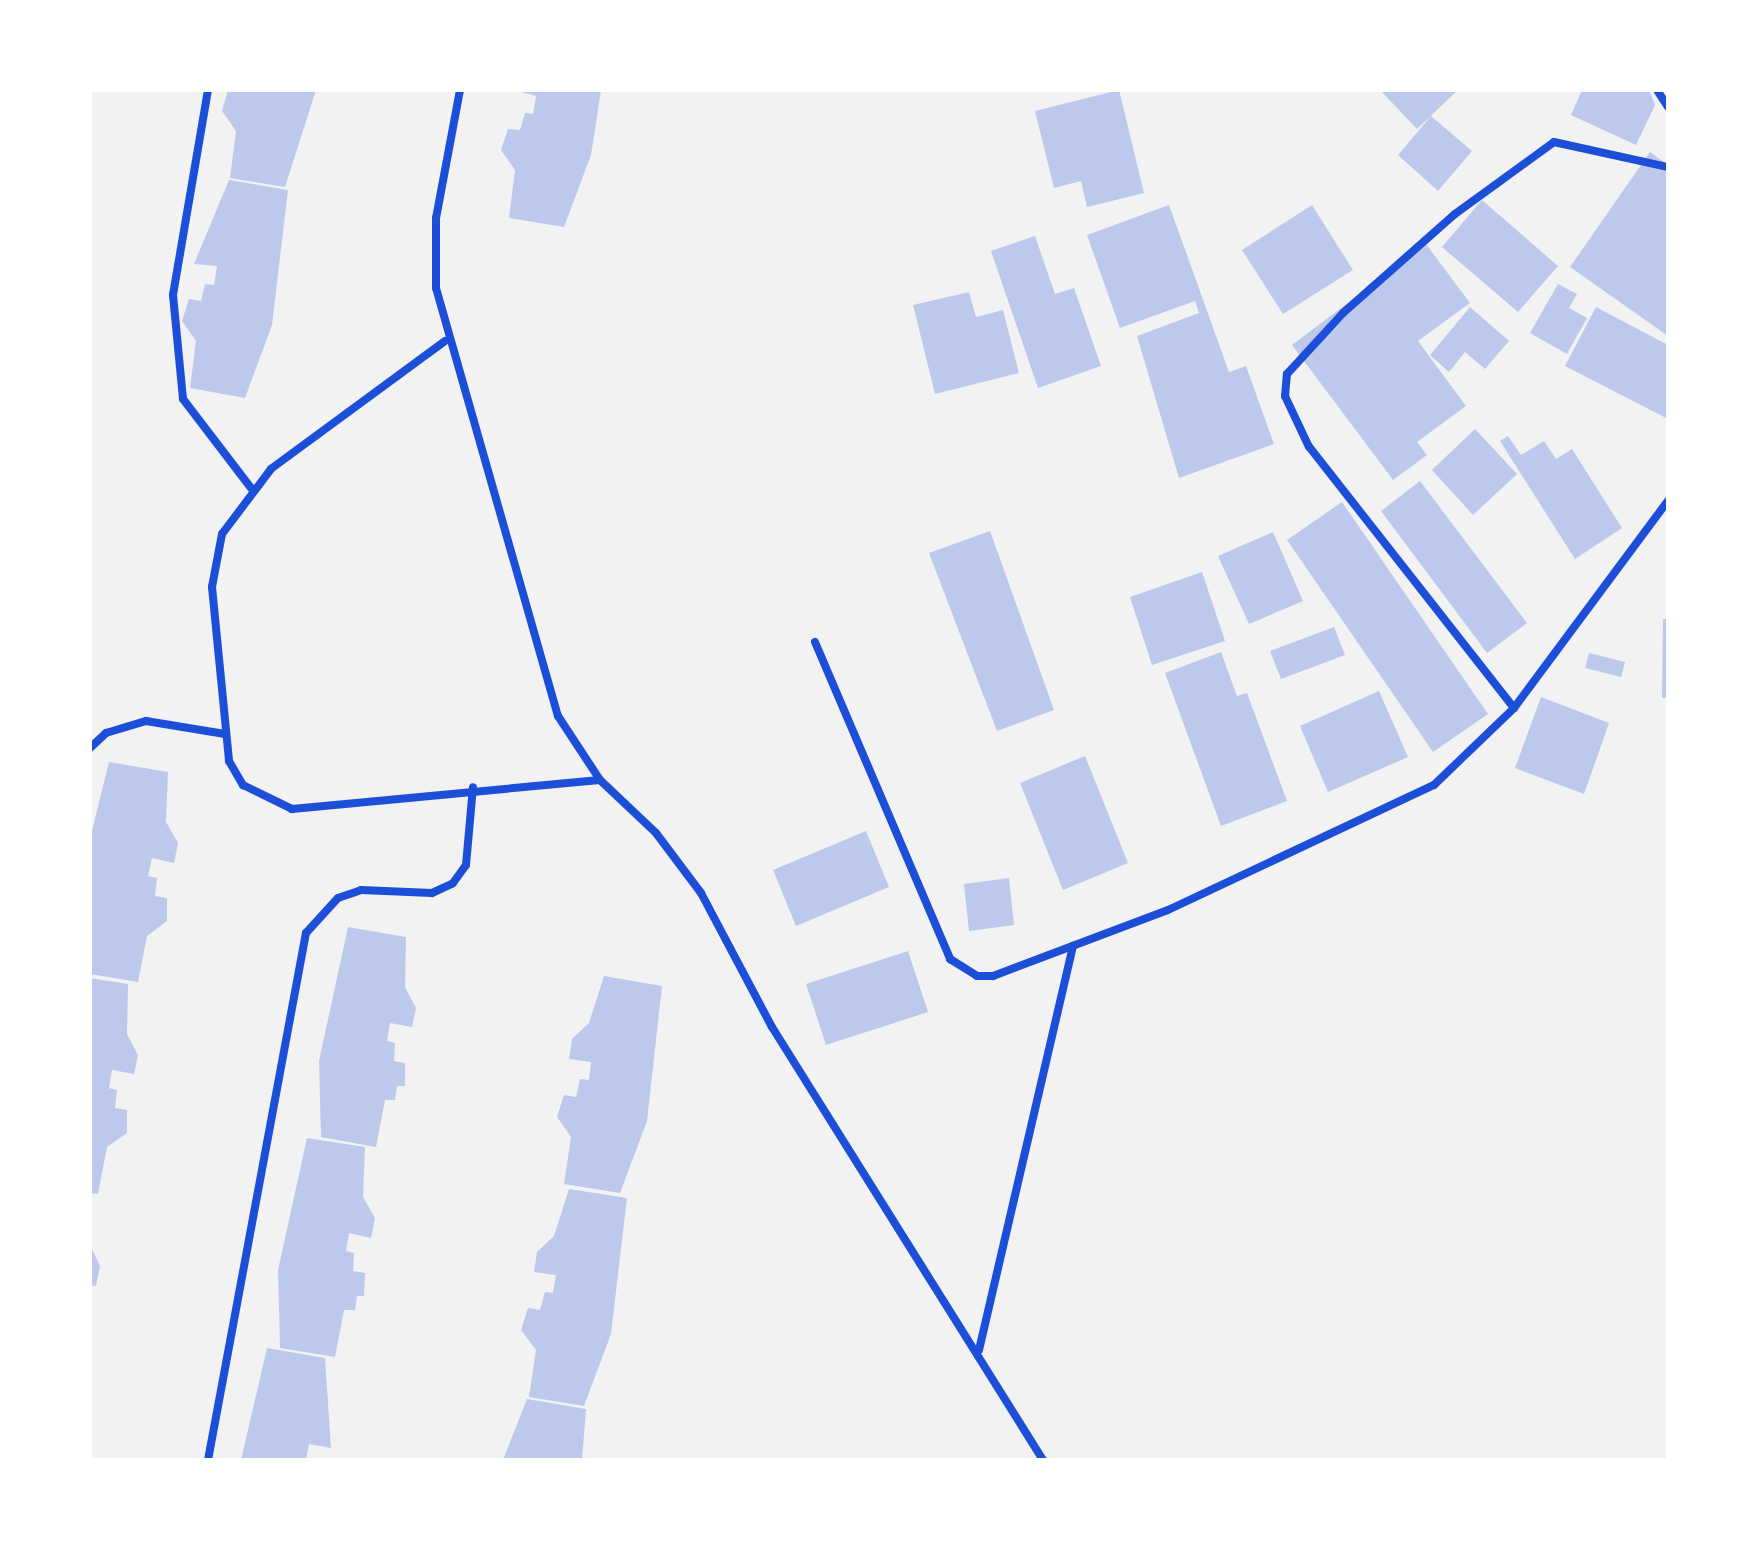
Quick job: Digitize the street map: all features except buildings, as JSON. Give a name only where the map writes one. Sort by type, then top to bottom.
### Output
[{"type":"street","points":[[208,90],[173,295],[183,399],[251,488]]},
{"type":"street","points":[[460,90],[436,218],[436,288],[445,341],[544,680],[600,780],[656,833],[701,893],[772,1027],[979,1350],[1043,1460]]},
{"type":"street","points":[[1657,90],[1668,107]]},
{"type":"street","points":[[1514,708],[1309,447],[1285,396],[1287,374],[1343,313],[1455,214],[1554,142],[1668,167]]},
{"type":"street","points":[[445,341],[251,488],[222,534],[213,573],[225,734],[243,785],[292,809],[473,787],[600,780]]},
{"type":"street","points":[[815,642],[950,959],[977,976],[993,976],[1073,946],[1389,810],[1434,785],[1514,708],[1668,501]]},
{"type":"street","points":[[90,748],[106,733],[146,721],[225,734]]},
{"type":"street","points":[[208,1460],[306,933],[338,898],[361,890],[432,893],[453,883],[466,865],[473,787]]},
{"type":"street","points":[[979,1350],[1073,946]]}]
